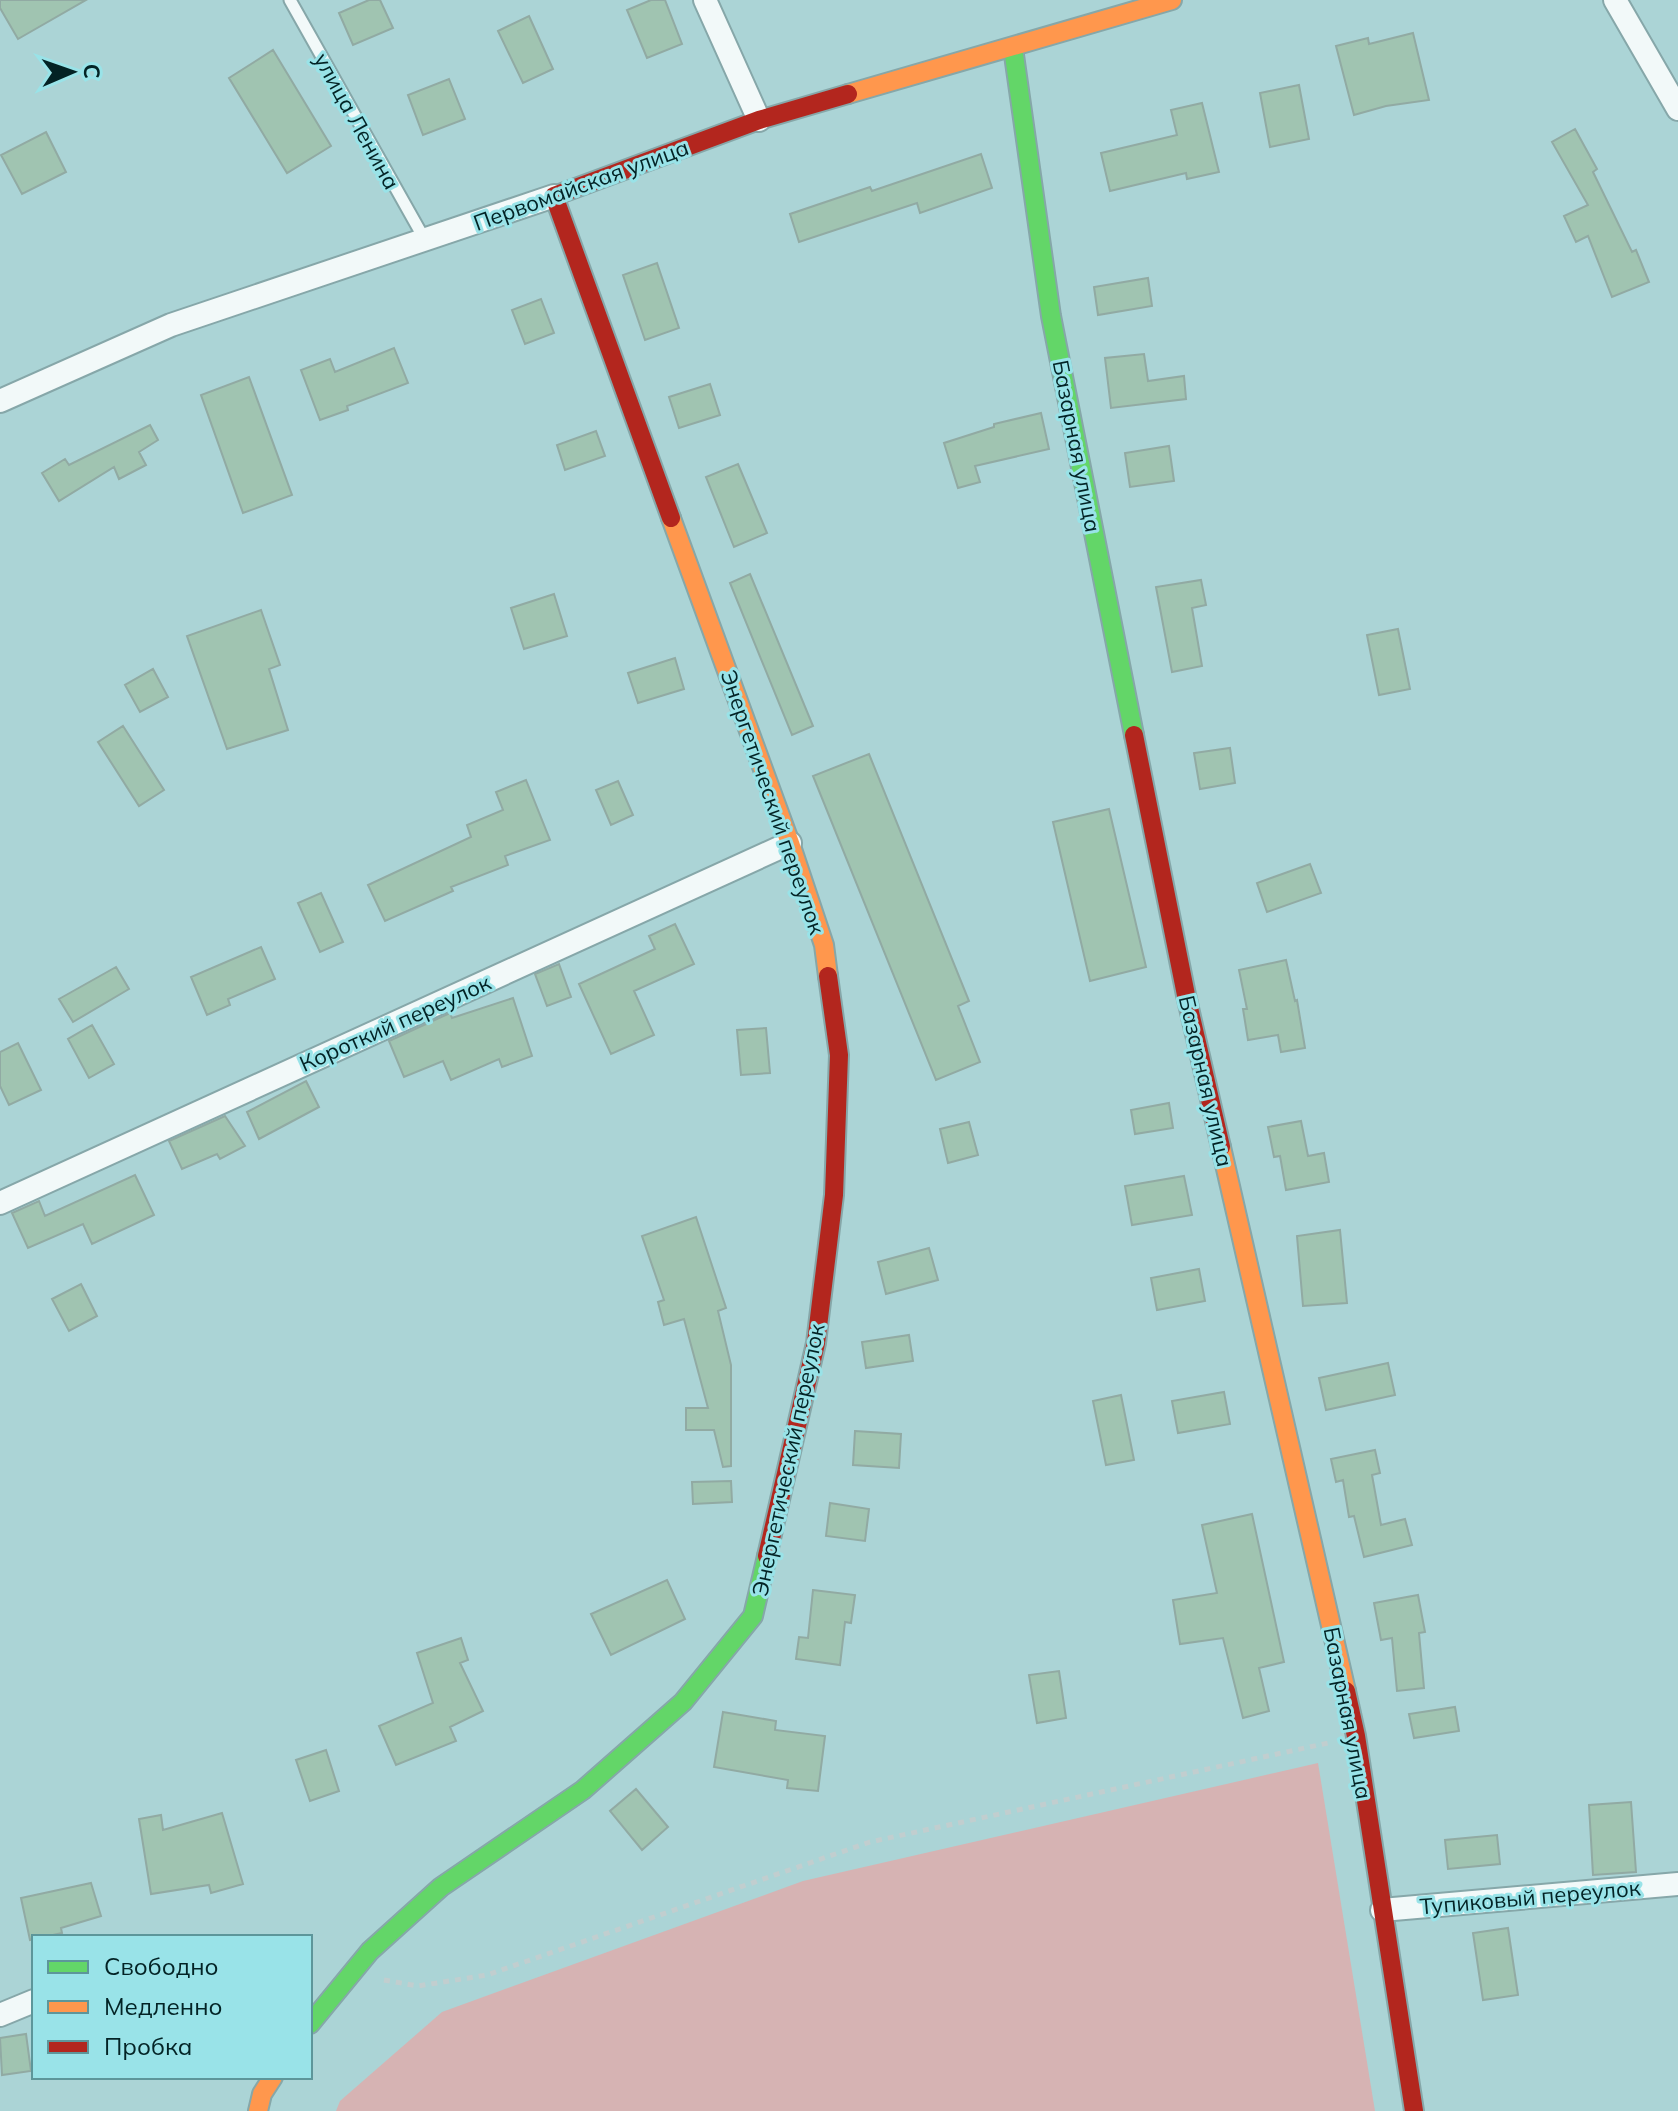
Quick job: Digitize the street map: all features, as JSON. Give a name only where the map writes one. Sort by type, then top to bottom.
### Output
[{"type":"street","points":[[705,0],[759,120]]},
{"type":"street","name":"Первомайская улица","points":[[0,401],[171,325],[425,241],[759,120],[1172,0]]},
{"type":"street","points":[[1615,0],[1678,109]]},
{"type":"street","name":"Базарная улица","points":[[1013,48],[1051,316],[1186,995],[1356,1736],[1414,2111]]},
{"type":"street","name":"Энергетический переулок","points":[[312,2022],[370,1951],[441,1887],[583,1790],[683,1702],[753,1616],[816,1343],[834,1195],[839,1055],[824,945],[790,843],[554,196]]},
{"type":"street","name":"Короткий переулок","points":[[0,1203],[790,843]]},
{"type":"street","name":"Тупиковый переулок","points":[[1382,1910],[1678,1884]]},
{"type":"street","points":[[0,2015],[32,2002]]},
{"type":"street","points":[[258,2111],[262,2094],[272,2079]]},
{"type":"lane","name":"улица Ленина","points":[[290,0],[425,241]]},
{"type":"path","points":[[352,1974],[418,1986],[487,1975],[870,1842],[1356,1736]]},
{"type":"shaded area","points":[[1318,1763],[1375,2111],[336,2111],[340,2101],[442,2012],[803,1881]]},
{"type":"building","points":[[0,0],[86,0],[18,39],[0,8]]},
{"type":"building","points":[[369,0],[380,0],[393,28],[353,45],[339,13]]},
{"type":"building","points":[[651,0],[665,0],[682,44],[647,58],[627,10]]},
{"type":"building","points":[[529,16],[553,69],[523,83],[498,31]]},
{"type":"building","points":[[1413,33],[1429,100],[1386,106],[1354,115],[1336,46],[1368,38],[1369,44]]},
{"type":"building","points":[[273,50],[331,146],[287,173],[229,78]]},
{"type":"building","points":[[449,79],[465,119],[423,135],[408,95]]},
{"type":"building","points":[[1299,85],[1309,139],[1270,147],[1260,93]]},
{"type":"building","points":[[1202,103],[1219,172],[1187,179],[1186,173],[1110,191],[1101,153],[1177,135],[1171,110]]},
{"type":"building","points":[[1575,129],[1597,169],[1593,172],[1632,252],[1636,250],[1649,282],[1612,297],[1588,236],[1576,242],[1564,216],[1588,205],[1552,142]]},
{"type":"building","points":[[46,132],[66,172],[22,194],[1,155]]},
{"type":"building","points":[[981,154],[992,188],[920,213],[917,203],[799,242],[790,214],[870,187],[872,191]]},
{"type":"building","points":[[657,263],[679,328],[645,340],[623,275]]},
{"type":"building","points":[[1148,278],[1152,306],[1098,315],[1094,287]]},
{"type":"building","points":[[541,299],[554,333],[525,344],[512,310]]},
{"type":"building","points":[[394,348],[408,383],[347,406],[348,410],[320,420],[301,370],[330,359],[335,372]]},
{"type":"building","points":[[1144,354],[1148,381],[1184,376],[1186,399],[1111,408],[1105,358]]},
{"type":"building","points":[[249,377],[292,495],[243,513],[201,395]]},
{"type":"building","points":[[710,384],[720,415],[679,428],[669,397]]},
{"type":"building","points":[[1041,413],[1049,449],[975,466],[980,482],[958,488],[944,443],[994,427],[994,424]]},
{"type":"building","points":[[150,425],[158,440],[139,452],[146,465],[119,479],[114,467],[59,501],[42,473],[65,459],[69,465]]},
{"type":"building","points":[[596,431],[605,456],[565,470],[557,445]]},
{"type":"building","points":[[1169,446],[1174,481],[1130,487],[1125,453]]},
{"type":"building","points":[[738,464],[767,533],[734,547],[706,477]]},
{"type":"building","points":[[750,574],[813,726],[792,735],[730,583]]},
{"type":"building","points":[[1201,580],[1206,605],[1192,608],[1202,666],[1172,672],[1156,587]]},
{"type":"building","points":[[554,594],[567,636],[524,649],[511,608]]},
{"type":"building","points":[[261,610],[280,665],[269,669],[288,730],[227,749],[187,636]]},
{"type":"building","points":[[1398,629],[1410,689],[1379,695],[1367,635]]},
{"type":"building","points":[[675,658],[684,689],[638,703],[628,673]]},
{"type":"building","points":[[153,669],[168,697],[140,712],[125,685]]},
{"type":"building","points":[[123,726],[164,790],[139,806],[98,742]]},
{"type":"building","points":[[1230,748],[1235,783],[1200,789],[1194,753]]},
{"type":"building","points":[[869,754],[969,1001],[958,1006],[980,1062],[936,1080],[813,776]]},
{"type":"building","points":[[526,780],[550,840],[505,856],[508,865],[451,887],[453,891],[385,921],[368,885],[471,837],[467,825],[503,810],[496,792]]},
{"type":"building","points":[[618,781],[633,815],[611,825],[596,790]]},
{"type":"building","points":[[1109,809],[1146,967],[1090,981],[1053,822]]},
{"type":"building","points":[[1310,864],[1321,893],[1267,912],[1257,883]]},
{"type":"building","points":[[321,893],[343,942],[320,952],[298,903]]},
{"type":"building","points":[[675,924],[694,964],[634,991],[654,1035],[611,1054],[579,984],[655,949],[649,936]]},
{"type":"building","points":[[261,947],[275,979],[228,999],[230,1005],[207,1015],[191,977]]},
{"type":"building","points":[[1286,960],[1305,1048],[1281,1052],[1278,1035],[1248,1040],[1243,1009],[1247,1009],[1239,970]]},
{"type":"building","points":[[559,964],[571,997],[547,1006],[535,974]]},
{"type":"building","points":[[116,967],[129,989],[73,1022],[59,999]]},
{"type":"building","points":[[513,998],[532,1056],[502,1067],[499,1059],[451,1080],[443,1061],[404,1077],[389,1041],[450,1013],[452,1018]]},
{"type":"building","points":[[92,1025],[114,1064],[89,1078],[68,1039]]},
{"type":"building","points":[[766,1028],[770,1073],[741,1075],[737,1030]]},
{"type":"building","points":[[18,1043],[41,1090],[9,1105],[0,1086],[0,1052]]},
{"type":"building","points":[[306,1081],[319,1107],[259,1139],[247,1112]]},
{"type":"building","points":[[1169,1103],[1173,1128],[1135,1134],[1131,1110]]},
{"type":"building","points":[[225,1116],[245,1146],[220,1159],[217,1154],[182,1169],[169,1141]]},
{"type":"building","points":[[1301,1121],[1308,1156],[1324,1153],[1329,1182],[1286,1190],[1280,1156],[1274,1157],[1268,1127]]},
{"type":"building","points":[[969,1122],[978,1155],[948,1163],[940,1129]]},
{"type":"building","points":[[135,1175],[154,1215],[92,1244],[83,1224],[28,1248],[12,1213],[39,1201],[45,1216]]},
{"type":"building","points":[[1184,1176],[1192,1215],[1132,1225],[1125,1186]]},
{"type":"building","points":[[696,1217],[726,1308],[718,1311],[731,1365],[731,1466],[723,1467],[714,1430],[686,1430],[686,1408],[708,1408],[684,1319],[664,1325],[658,1302],[664,1300],[642,1236]]},
{"type":"building","points":[[1340,1230],[1347,1303],[1303,1306],[1297,1236]]},
{"type":"building","points":[[929,1248],[938,1280],[886,1294],[878,1262]]},
{"type":"building","points":[[1199,1269],[1205,1301],[1157,1310],[1151,1278]]},
{"type":"building","points":[[81,1284],[97,1316],[69,1331],[52,1299]]},
{"type":"building","points":[[909,1335],[913,1361],[866,1368],[862,1342]]},
{"type":"building","points":[[1388,1363],[1395,1395],[1326,1410],[1319,1378]]},
{"type":"building","points":[[1224,1392],[1230,1424],[1178,1433],[1172,1401]]},
{"type":"building","points":[[1121,1395],[1134,1460],[1106,1465],[1093,1401]]},
{"type":"building","points":[[855,1431],[901,1434],[899,1468],[853,1465]]},
{"type":"building","points":[[1375,1450],[1380,1473],[1372,1475],[1381,1525],[1405,1519],[1412,1545],[1364,1557],[1354,1516],[1349,1517],[1343,1480],[1336,1482],[1331,1459]]},
{"type":"building","points":[[731,1481],[732,1502],[693,1504],[692,1482]]},
{"type":"building","points":[[830,1503],[869,1509],[865,1541],[826,1536]]},
{"type":"building","points":[[1252,1514],[1284,1662],[1259,1668],[1269,1711],[1243,1718],[1223,1638],[1180,1644],[1173,1600],[1217,1593],[1202,1525]]},
{"type":"building","points":[[667,1580],[685,1619],[611,1655],[591,1614]]},
{"type":"building","points":[[813,1590],[855,1595],[851,1623],[845,1622],[840,1665],[796,1659],[799,1637],[808,1638]]},
{"type":"building","points":[[1418,1595],[1425,1632],[1419,1633],[1424,1688],[1397,1691],[1392,1638],[1381,1640],[1374,1603]]},
{"type":"building","points":[[461,1638],[468,1660],[460,1663],[483,1711],[450,1727],[456,1741],[396,1765],[379,1726],[433,1703],[417,1653]]},
{"type":"building","points":[[1059,1671],[1066,1718],[1037,1723],[1029,1675]]},
{"type":"building","points":[[1455,1707],[1459,1731],[1414,1738],[1409,1714]]},
{"type":"building","points":[[723,1712],[776,1721],[775,1730],[825,1736],[818,1791],[787,1788],[788,1780],[714,1767]]},
{"type":"building","points":[[326,1750],[339,1791],[310,1801],[296,1760]]},
{"type":"building","points":[[636,1789],[668,1827],[642,1850],[610,1811]]},
{"type":"building","points":[[1631,1802],[1636,1872],[1593,1875],[1589,1805]]},
{"type":"building","points":[[222,1813],[243,1884],[211,1893],[209,1885],[151,1894],[139,1819],[161,1815],[163,1830]]},
{"type":"building","points":[[1497,1835],[1500,1864],[1448,1869],[1445,1840]]},
{"type":"building","points":[[91,1883],[101,1916],[61,1928],[62,1933],[32,1935],[30,1940],[21,1898]]},
{"type":"building","points":[[1508,1928],[1518,1995],[1483,2000],[1473,1933]]},
{"type":"building","points":[[26,2034],[31,2071],[2,2075],[0,2038]]},
{"type":"traffic: fast","points":[[1013,48],[1051,316],[1134,735]]},
{"type":"traffic: fast","points":[[312,2022],[370,1951],[441,1887],[583,1790],[683,1702],[753,1616],[767,1556]]},
{"type":"traffic: slow","points":[[848,94],[1172,0]]},
{"type":"traffic: slow","points":[[671,518],[790,843],[824,945],[828,976]]},
{"type":"traffic: slow","points":[[1221,1147],[1346,1691]]},
{"type":"traffic: slow","points":[[258,2111],[262,2094],[272,2079]]},
{"type":"traffic: jam","points":[[671,518],[554,196],[759,120],[848,94]]},
{"type":"traffic: jam","points":[[1134,735],[1186,995],[1221,1147]]},
{"type":"traffic: jam","points":[[767,1556],[816,1343],[834,1195],[839,1055],[828,976]]},
{"type":"traffic: jam","points":[[1346,1691],[1356,1736],[1414,2111]]}]
